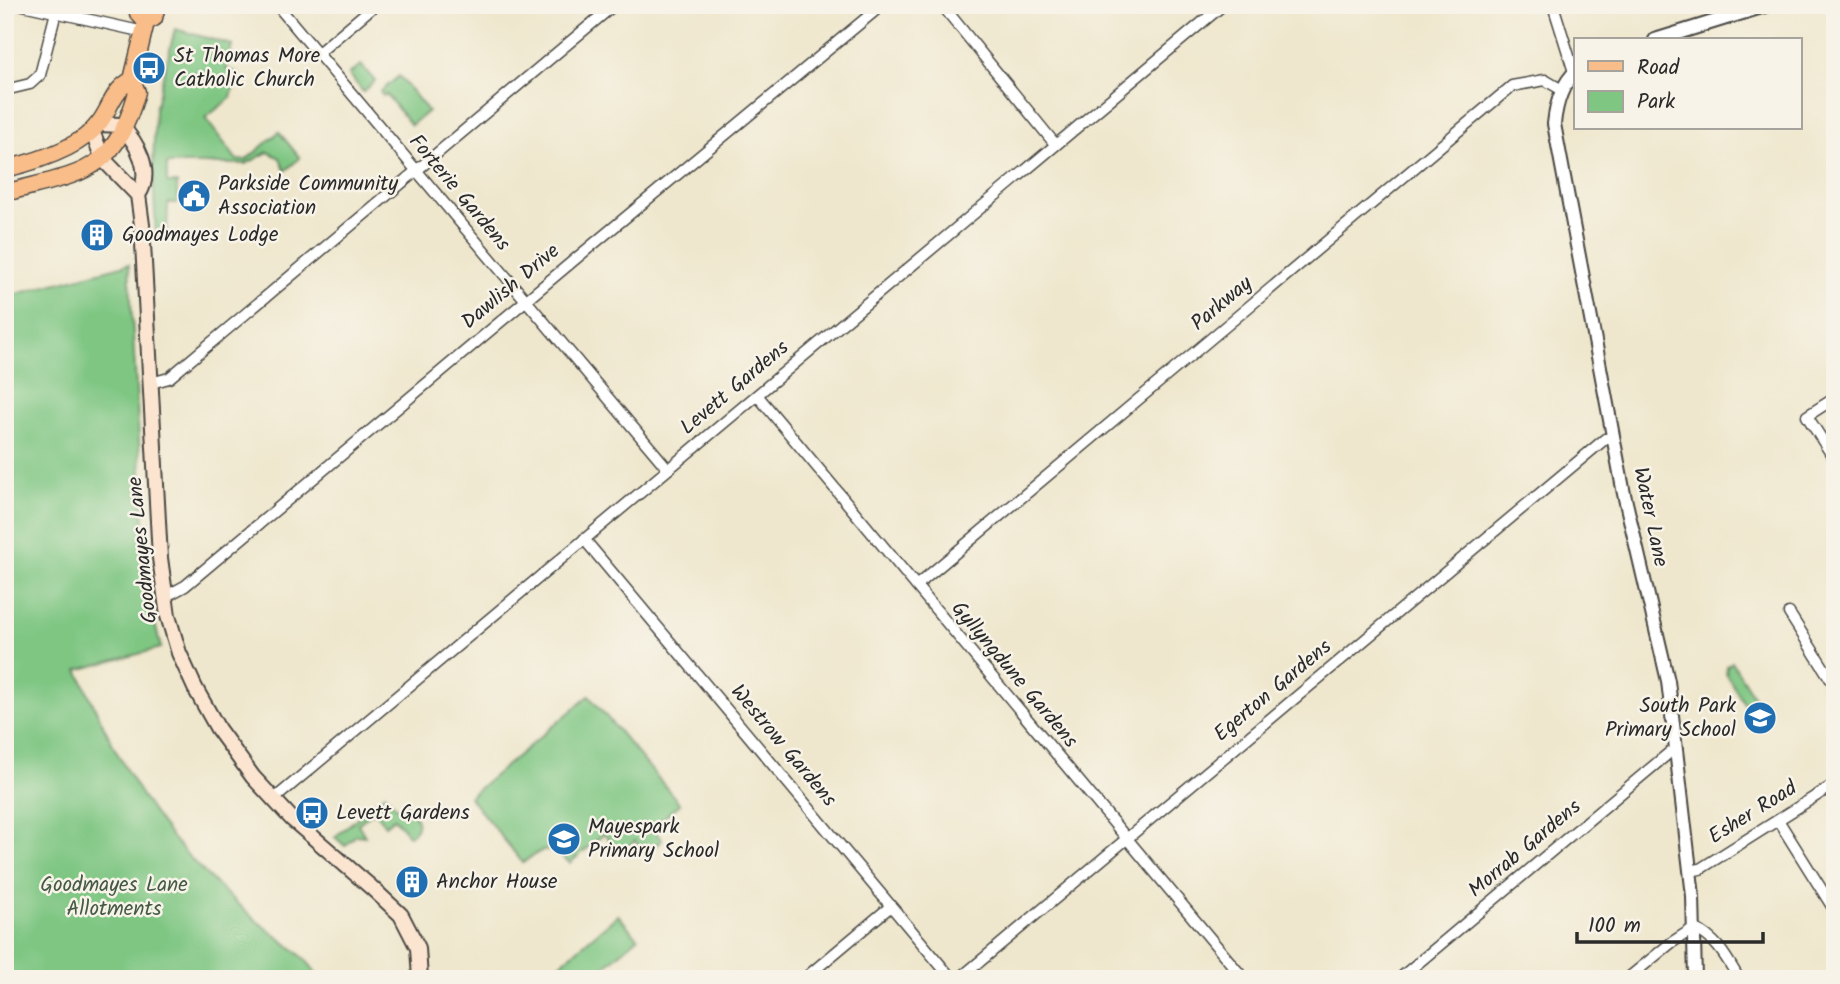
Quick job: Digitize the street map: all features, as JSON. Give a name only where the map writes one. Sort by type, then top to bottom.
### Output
[{"type":"main road","points":[[140,5],[138,13],[145,27]]},
{"type":"main road","points":[[5,193],[86,170],[103,159],[125,130],[137,92],[132,80],[145,27],[154,18],[157,5]]},
{"type":"main road","points":[[132,80],[120,86],[95,127],[103,159],[138,195]]},
{"type":"main road","points":[[5,169],[58,152],[95,127],[113,123],[125,130]]},
{"type":"main road","name":"Goodmayes Lane","points":[[125,130],[139,149],[143,162],[144,187],[138,195],[164,594],[179,653],[195,688],[230,745],[273,800],[401,915],[418,948],[421,979]]},
{"type":"street","points":[[23,5],[145,27]]},
{"type":"street","name":"Forterie Gardens","points":[[277,5],[668,469]]},
{"type":"street","points":[[317,54],[375,5]]},
{"type":"street","points":[[151,383],[170,378],[614,5]]},
{"type":"street","name":"Dawlish Drive","points":[[164,594],[185,586],[882,5]]},
{"type":"street","points":[[942,5],[1055,144]]},
{"type":"street","name":"Levett Gardens","points":[[273,800],[1223,5]]},
{"type":"street","points":[[1553,5],[1574,69]]},
{"type":"street","points":[[1662,38],[1768,5]]},
{"type":"street","points":[[5,90],[30,84],[40,75],[56,12]]},
{"type":"street","name":"Water Lane","points":[[1574,73],[1562,90],[1554,124],[1613,438],[1668,681],[1690,871],[1695,979]]},
{"type":"street","name":"Parkway","points":[[915,586],[1512,86],[1545,80],[1562,90]]},
{"type":"street","name":"Gyllyngdune Gardens","points":[[757,395],[1244,979]]},
{"type":"street","points":[[1835,398],[1807,416],[1835,460]]},
{"type":"street","name":"Egerton Gardens","points":[[959,979],[1605,439],[1613,438]]},
{"type":"street","name":"Westrow Gardens","points":[[584,539],[952,979]]},
{"type":"street","points":[[1789,613],[1835,686]]},
{"type":"street","name":"Morrab Gardens","points":[[1399,979],[1669,753],[1677,752]]},
{"type":"street","name":"Esher Road","points":[[1690,871],[1700,869],[1835,784]]},
{"type":"street","points":[[1778,820],[1835,911]]},
{"type":"street","points":[[804,979],[891,906]]},
{"type":"street","points":[[1628,979],[1678,937],[1694,928],[1708,935],[1718,945],[1739,979]]},
{"type":"green space","points":[[175,29],[232,45],[226,69],[237,73],[231,98],[205,118],[237,160],[246,160],[279,132],[300,158],[285,171],[280,158],[268,152],[246,164],[167,164],[167,183],[177,183],[177,203],[168,203],[167,231],[156,237],[153,173],[155,109]]},
{"type":"green space","points":[[361,65],[375,81],[363,92],[349,74]]},
{"type":"green space","points":[[399,76],[428,111],[411,125],[386,94],[383,96],[380,92]]},
{"type":"green space","name":"Goodmayes Lane Allotments","points":[[129,264],[146,562],[153,615],[161,648],[78,670],[127,772],[175,841],[257,921],[300,955],[319,979],[5,979],[5,297]]},
{"type":"green space","points":[[1732,662],[1759,705],[1756,707],[1745,705],[1726,674],[1727,666]]},
{"type":"green space","points":[[589,696],[680,804],[652,827],[662,840],[646,854],[635,841],[621,853],[604,834],[570,863],[557,853],[546,850],[536,853],[523,863],[469,797]]},
{"type":"green space","points":[[385,794],[398,809],[405,803],[415,816],[417,827],[414,832],[409,836],[394,818],[385,825],[374,811],[358,824],[365,836],[356,835],[345,846],[335,837]]},
{"type":"green space","points":[[618,915],[638,938],[590,979],[571,979],[559,965]]},
{"type":"place","name":"St Thomas More Catholic Church","points":[[149,68]]},
{"type":"place","name":"Parkside Community Association","points":[[194,196]]},
{"type":"place","name":"Goodmayes Lodge","points":[[97,235]]},
{"type":"place","name":"South Park Primary School","points":[[1760,718]]},
{"type":"place","name":"Levett Gardens","points":[[312,813]]},
{"type":"place","name":"Mayespark Primary School","points":[[564,839]]},
{"type":"place","name":"Anchor House","points":[[412,882]]}]
